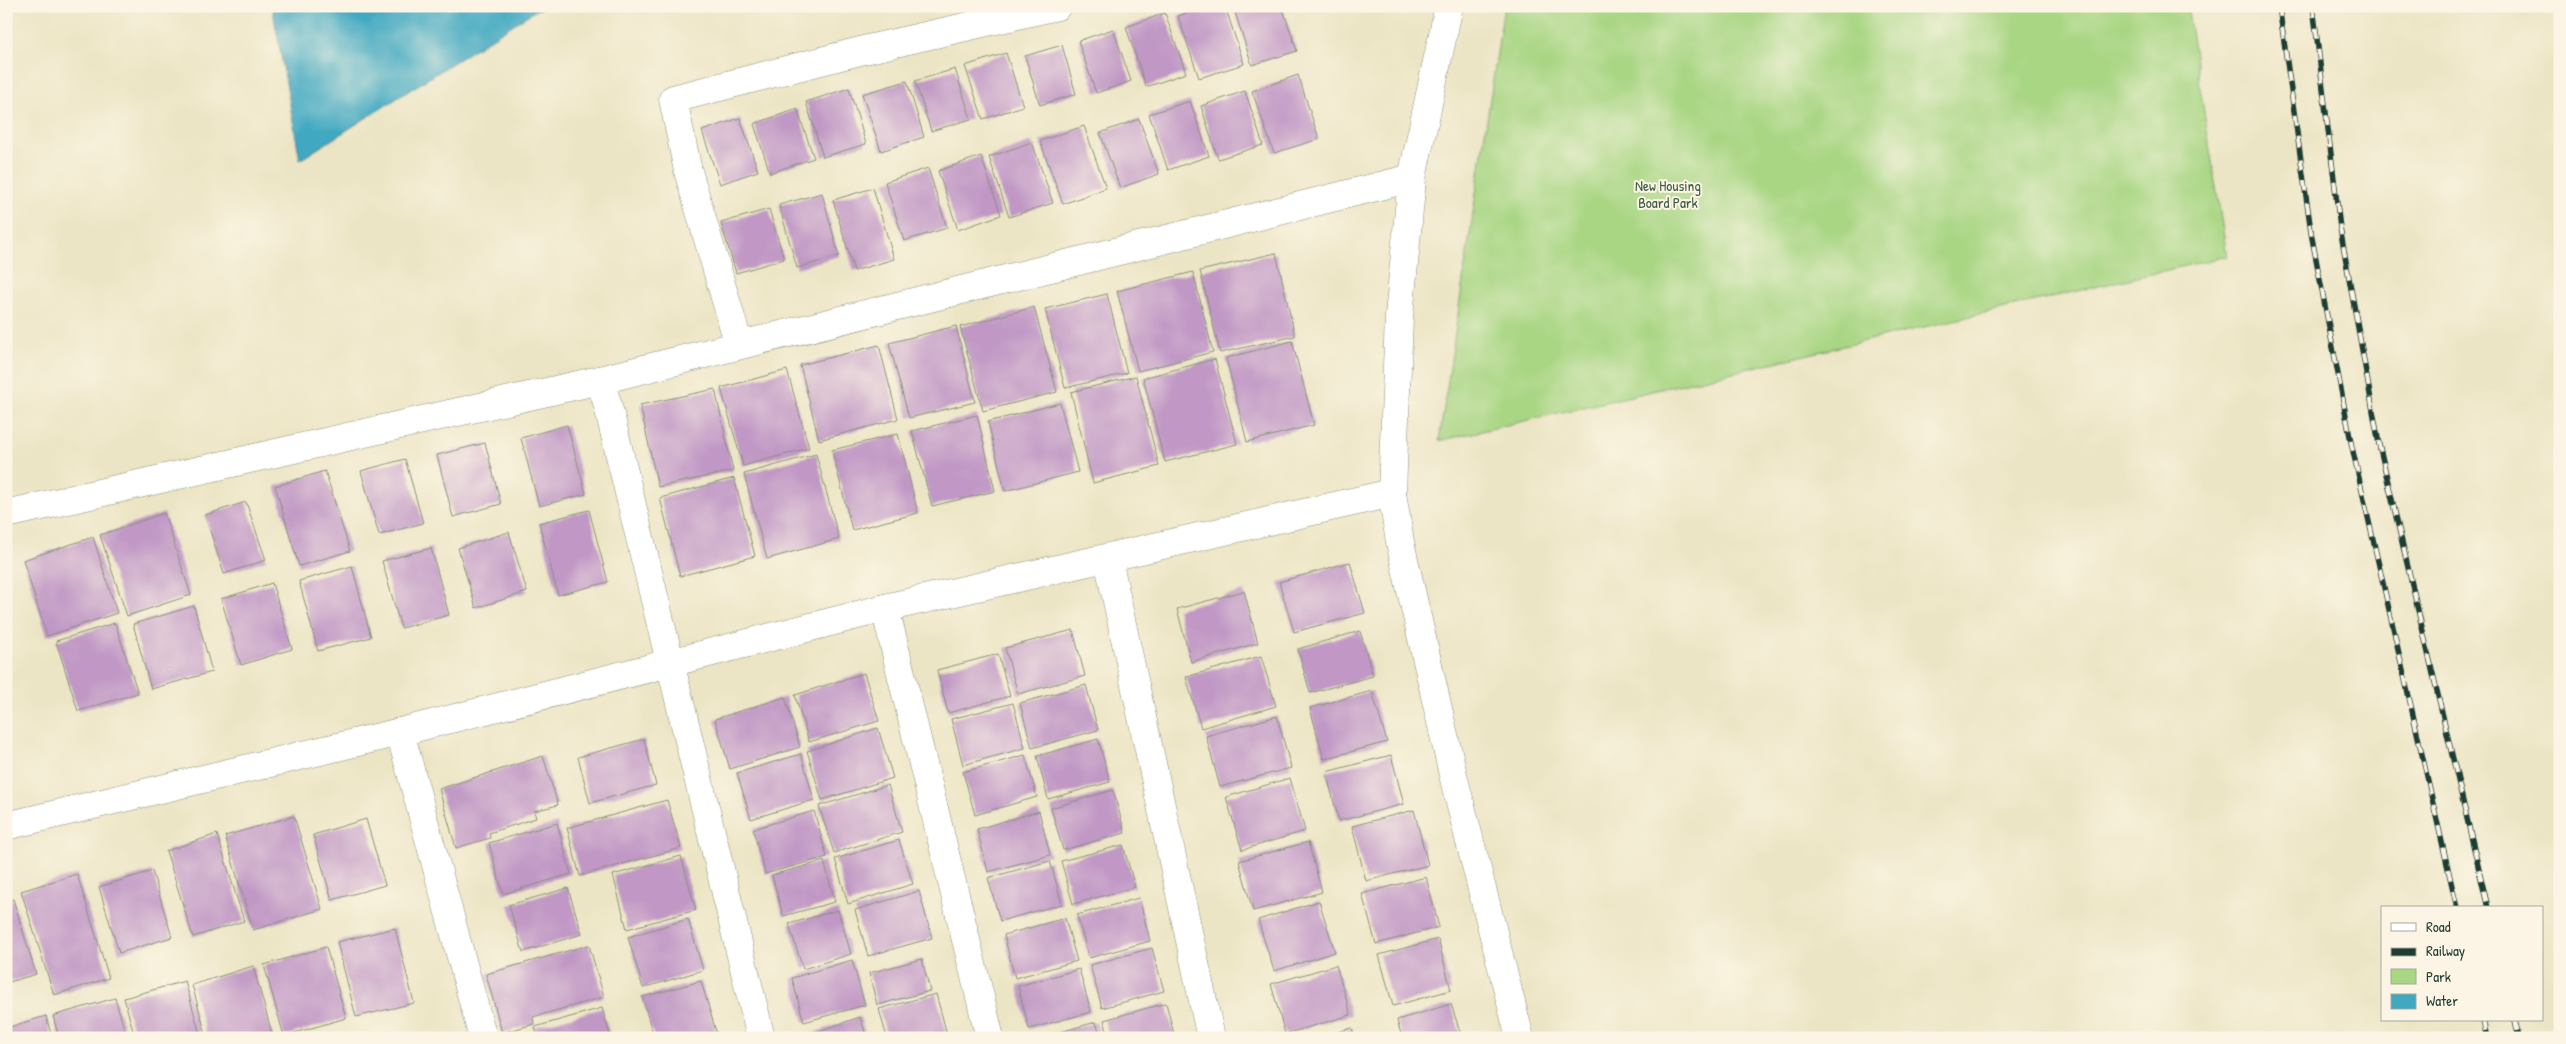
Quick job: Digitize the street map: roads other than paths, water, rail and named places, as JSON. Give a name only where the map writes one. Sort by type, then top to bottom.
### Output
[{"type":"street","points":[[739,345],[688,171],[673,99],[864,50],[1056,6]]},
{"type":"street","points":[[1449,6],[1412,178],[1399,317],[1392,493],[1400,542],[1454,779],[1520,1038]]},
{"type":"street","points":[[6,514],[600,380],[1412,178]]},
{"type":"street","points":[[600,380],[761,1038]]},
{"type":"street","points":[[6,826],[400,732],[885,608],[1108,559],[1392,493]]},
{"type":"street","points":[[1108,559],[1211,1038]]},
{"type":"street","points":[[885,608],[990,1038]]},
{"type":"street","points":[[400,732],[483,1038]]},
{"type":"water","points":[[272,6],[550,6],[536,10],[300,160]]},
{"type":"railway","points":[[2279,6],[2312,238],[2352,447],[2457,906]]},
{"type":"railway","points":[[2313,6],[2340,228],[2379,444],[2488,906]]},
{"type":"railway","points":[[2483,1022],[2487,1038]]},
{"type":"railway","points":[[2515,1022],[2519,1038]]},
{"type":"park label","name":"New Housing Board Park","points":[[1668,194]]}]
